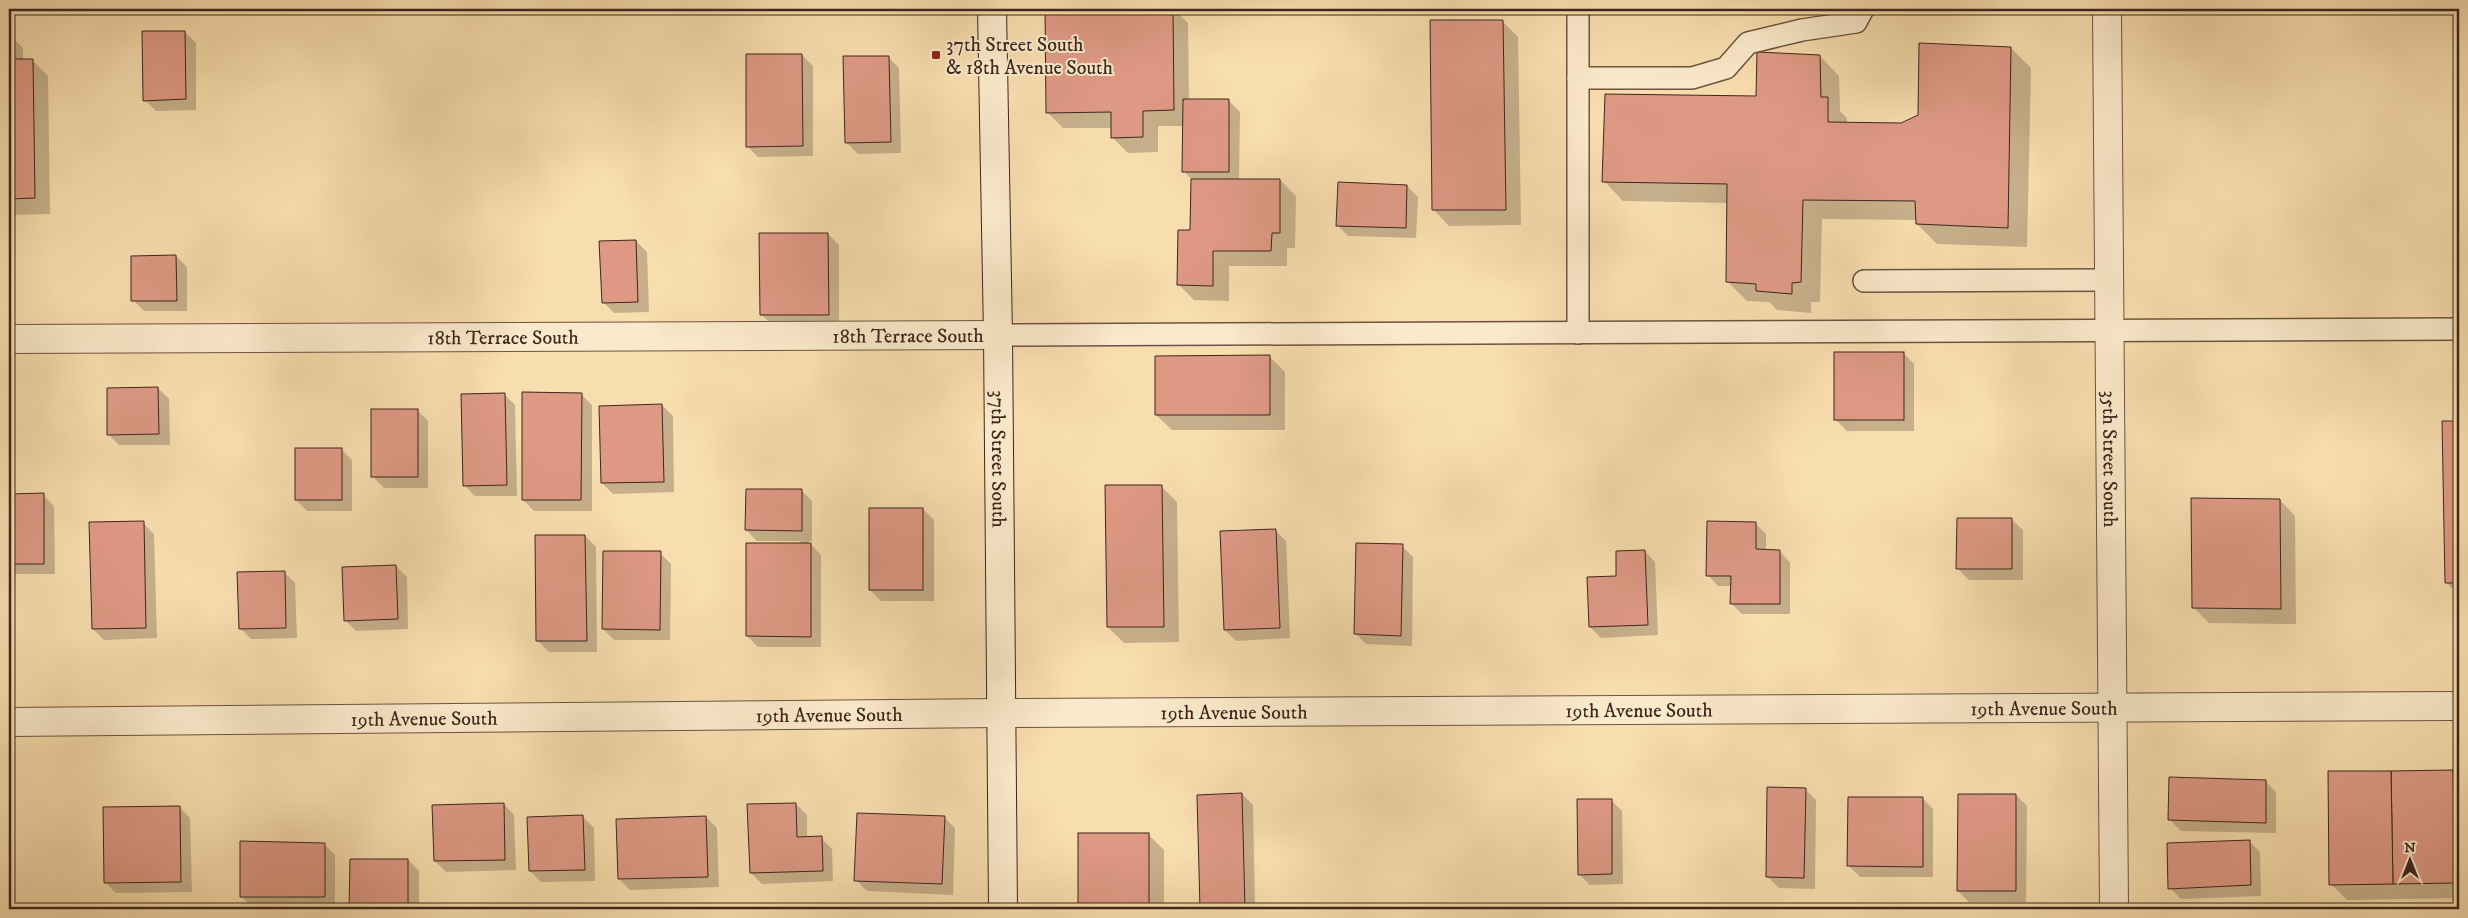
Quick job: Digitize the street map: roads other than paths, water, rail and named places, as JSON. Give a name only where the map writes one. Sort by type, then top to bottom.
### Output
[{"type":"street","name":"37th Street South","points":[[992,9],[998,335],[1003,909]]},
{"type":"street","name":"35th Street South","points":[[2107,9],[2114,909]]},
{"type":"street","name":"18th Terrace South","points":[[9,339],[998,335]]},
{"type":"street","name":"19th Avenue South","points":[[9,722],[1000,713],[2459,706]]},
{"type":"lane","points":[[1578,9],[1578,333]]},
{"type":"lane","points":[[1578,78],[1692,78],[1726,68],[1748,43],[1802,30],[1856,22],[1863,9]]},
{"type":"lane","points":[[1864,281],[2109,280]]},
{"type":"lane","points":[[998,335],[2459,329]]},
{"type":"place","name":"37th Street South & 18th Avenue South","points":[[936,55]]}]
